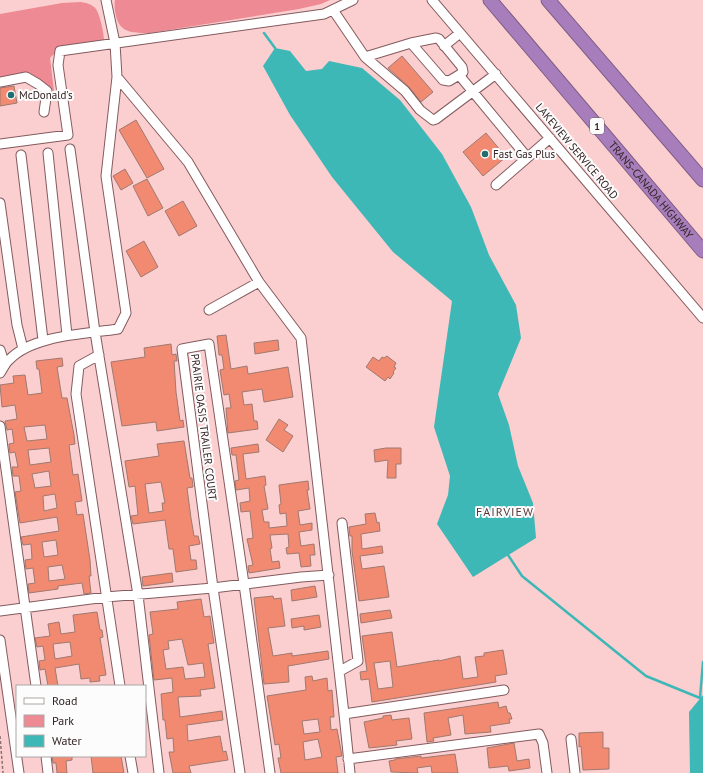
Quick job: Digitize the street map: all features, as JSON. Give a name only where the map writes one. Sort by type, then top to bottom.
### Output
[{"type":"highway","name":"TRANS-CANADA HIGHWAY","points":[[490,0],[703,252]]},
{"type":"highway","points":[[548,0],[703,180]]},
{"type":"street","points":[[3,369],[9,359],[23,349],[43,340],[67,335],[118,329],[126,313],[106,176],[117,77],[115,43],[106,0]]},
{"type":"street","points":[[0,144],[68,135],[58,65],[60,51],[324,14],[353,0]]},
{"type":"street","name":"LAKEVIEW SERVICE ROAD","points":[[432,0],[703,318]]},
{"type":"street","points":[[332,10],[364,57],[405,91],[420,110],[433,120],[496,74]]},
{"type":"street","points":[[444,46],[460,33]]},
{"type":"street","points":[[364,57],[412,43],[436,38],[439,39],[462,67],[463,72],[449,81],[443,80],[412,43]]},
{"type":"street","points":[[459,75],[527,157]]},
{"type":"street","points":[[0,82],[26,77],[38,84],[47,90],[45,109]]},
{"type":"street","points":[[117,77],[188,162],[260,282],[301,338],[340,671],[350,773]]},
{"type":"street","points":[[496,185],[550,138]]},
{"type":"street","points":[[70,149],[95,332],[138,595],[159,773]]},
{"type":"street","points":[[48,153],[67,335]]},
{"type":"street","points":[[21,155],[43,340]]},
{"type":"street","points":[[0,203],[17,325],[23,349]]},
{"type":"street","points":[[209,310],[260,282]]},
{"type":"street","name":"PRAIRIE OASIS TRAILER COURT","points":[[240,773],[213,588],[182,349],[209,344],[270,773]]},
{"type":"street","points":[[0,350],[3,369]]},
{"type":"street","points":[[99,355],[78,366],[76,394],[120,685]]},
{"type":"street","points":[[0,426],[36,685]]},
{"type":"street","points":[[340,671],[358,661],[342,523]]},
{"type":"street","points":[[0,611],[106,597],[213,588],[329,575]]},
{"type":"street","points":[[0,640],[16,752]]},
{"type":"street","points":[[344,714],[504,690]]},
{"type":"street","points":[[348,759],[539,734],[543,743],[547,773]]},
{"type":"street","points":[[571,739],[575,773]]},
{"type":"street","points":[[17,757],[19,773]]},
{"type":"street","points":[[46,757],[48,773]]},
{"type":"street","points":[[130,757],[133,773]]},
{"type":"path","points":[[0,736],[3,773]]},
{"type":"green space","points":[[115,0],[330,0],[321,4],[299,9],[144,33],[129,31],[121,26],[116,16]]},
{"type":"green space","points":[[62,3],[87,3],[96,9],[102,24],[104,41],[55,53],[50,58],[54,91],[40,83],[28,81],[0,83],[0,14]]},
{"type":"water","points":[[275,48],[290,51],[306,71],[322,69],[329,61],[362,68],[400,100],[442,154],[471,207],[489,255],[516,305],[521,338],[498,394],[509,425],[518,466],[533,503],[536,538],[473,577],[437,524],[448,495],[450,476],[434,427],[452,301],[393,252],[332,177],[290,115],[263,66]]},
{"type":"water","points":[[703,695],[703,773],[690,773],[689,712]]},
{"type":"building","points":[[402,56],[433,92],[421,102],[409,87],[388,68]]},
{"type":"building","name":"McDonald's","points":[[14,86],[17,103],[0,106],[0,88]]},
{"type":"building","points":[[136,120],[164,169],[147,178],[119,130]]},
{"type":"building","name":"Fast Gas Plus","points":[[486,133],[506,157],[483,176],[463,152]]},
{"type":"building","points":[[125,169],[133,183],[121,190],[113,176]]},
{"type":"building","points":[[147,179],[163,208],[148,216],[133,186]]},
{"type":"building","points":[[183,201],[197,226],[179,236],[165,211]]},
{"type":"building","points":[[144,241],[158,267],[141,277],[126,251]]},
{"type":"building","points":[[226,335],[231,369],[247,366],[248,374],[288,367],[293,397],[264,402],[262,389],[242,392],[244,405],[252,404],[254,421],[257,421],[258,429],[228,433],[226,408],[231,408],[229,394],[224,395],[220,370],[224,369],[222,355],[219,355],[217,336]]},
{"type":"building","points":[[278,340],[279,350],[255,354],[254,343]]},
{"type":"building","points":[[171,344],[172,355],[176,354],[177,361],[174,361],[176,392],[180,421],[183,420],[184,427],[157,431],[156,422],[122,426],[111,362],[145,357],[144,348]]},
{"type":"building","points":[[387,356],[396,363],[394,367],[396,368],[390,379],[388,377],[385,381],[366,367],[373,357],[379,361],[382,357],[384,358]]},
{"type":"building","points":[[62,358],[63,366],[57,367],[62,398],[67,398],[74,435],[75,444],[69,445],[73,475],[78,474],[82,501],[75,502],[77,515],[83,514],[90,560],[91,576],[89,576],[91,593],[84,594],[82,583],[58,586],[58,589],[29,593],[28,584],[35,583],[33,568],[26,569],[25,560],[32,559],[31,544],[23,545],[21,537],[59,531],[57,517],[20,523],[15,492],[21,491],[19,476],[13,476],[12,467],[18,467],[15,452],[10,453],[9,444],[14,443],[12,429],[7,430],[5,421],[17,419],[15,405],[2,407],[0,385],[14,383],[13,376],[25,375],[28,395],[42,393],[39,369],[37,369],[36,361]],"holes":[[[45,425],[47,439],[27,441],[24,427]],[[49,448],[51,462],[30,465],[28,450]],[[49,471],[51,486],[35,488],[32,474]],[[55,494],[57,508],[44,511],[43,496]],[[56,540],[58,555],[44,557],[42,542]],[[62,565],[65,579],[49,581],[48,567]]]},
{"type":"building","points":[[279,419],[288,425],[284,430],[293,436],[283,452],[266,440]]},
{"type":"building","points":[[184,441],[190,478],[192,478],[193,487],[187,488],[191,518],[194,536],[198,536],[200,544],[189,546],[191,560],[196,560],[197,569],[176,572],[173,549],[169,549],[165,520],[133,524],[131,516],[138,515],[135,486],[129,487],[125,461],[159,456],[157,444]],"holes":[[[161,482],[165,503],[162,503],[163,511],[149,513],[145,484]]]},
{"type":"building","points":[[258,444],[259,452],[243,454],[246,479],[265,476],[266,485],[264,486],[268,509],[262,510],[264,522],[269,522],[269,528],[287,526],[286,513],[280,514],[279,505],[281,504],[279,485],[308,481],[309,490],[307,490],[310,509],[298,511],[300,525],[312,523],[312,530],[299,532],[301,546],[314,544],[315,555],[310,555],[311,566],[301,567],[299,553],[287,554],[286,548],[289,547],[288,534],[270,535],[272,562],[279,561],[280,568],[249,573],[248,566],[253,565],[247,539],[253,538],[250,511],[241,512],[240,503],[250,501],[249,488],[236,490],[235,481],[239,480],[236,455],[232,455],[231,448]]},
{"type":"building","points":[[401,448],[401,464],[396,464],[396,478],[387,478],[388,460],[375,462],[374,450]]},
{"type":"building","points":[[375,513],[377,523],[379,522],[380,531],[361,534],[362,549],[382,546],[383,553],[360,556],[362,569],[384,566],[389,597],[359,601],[352,551],[352,536],[350,536],[349,527],[366,524],[365,514]]},
{"type":"building","points":[[172,573],[173,582],[143,586],[142,577]]},
{"type":"building","points":[[315,586],[317,597],[292,601],[291,590]]},
{"type":"building","points":[[273,596],[274,599],[281,598],[285,626],[268,628],[273,656],[292,653],[292,656],[328,651],[329,659],[288,666],[289,682],[264,684],[254,598]]},
{"type":"building","points":[[201,599],[204,617],[210,616],[214,643],[208,644],[215,688],[200,690],[201,696],[178,697],[180,717],[222,711],[223,720],[187,725],[188,741],[220,736],[223,752],[226,751],[228,760],[189,766],[191,773],[173,773],[169,752],[174,752],[173,738],[167,739],[165,720],[163,720],[161,694],[173,692],[172,678],[154,680],[149,635],[153,634],[150,612],[178,609],[177,602]],"holes":[[[182,639],[188,665],[203,663],[205,677],[185,679],[183,667],[166,669],[163,650],[169,649],[168,641]]]},
{"type":"building","points":[[390,610],[392,618],[361,623],[360,614]]},
{"type":"building","points":[[97,612],[100,630],[102,630],[103,637],[100,638],[106,675],[99,676],[100,681],[90,682],[90,678],[81,679],[79,664],[55,668],[58,685],[48,685],[45,669],[40,670],[39,661],[45,660],[43,646],[37,647],[35,638],[50,636],[48,624],[59,622],[61,634],[75,632],[73,615]],"holes":[[[70,642],[72,656],[55,659],[53,644]]]},
{"type":"building","points":[[319,615],[321,627],[304,630],[304,626],[292,628],[291,619]]},
{"type":"building","points":[[392,632],[397,667],[439,661],[460,656],[463,679],[478,677],[475,657],[484,656],[484,653],[503,650],[507,674],[495,676],[496,682],[372,702],[369,679],[361,680],[360,672],[367,671],[362,636]],"holes":[[[390,661],[393,687],[378,689],[374,663]]]},
{"type":"building","points":[[312,676],[313,681],[327,678],[328,691],[332,690],[334,717],[330,717],[331,730],[337,729],[342,756],[336,757],[338,773],[281,773],[278,758],[281,758],[279,744],[275,745],[267,696],[306,690],[305,677]],"holes":[[[318,719],[320,732],[304,734],[302,721]],[[318,739],[322,757],[305,760],[303,742]]]},
{"type":"building","points":[[498,702],[499,708],[506,706],[508,713],[510,713],[512,719],[509,719],[510,723],[490,726],[491,732],[465,734],[463,715],[448,718],[451,735],[433,738],[434,741],[427,742],[424,713]]},
{"type":"building","points":[[391,715],[392,720],[409,718],[412,739],[396,741],[397,745],[369,748],[364,722]]},
{"type":"building","points":[[603,732],[603,748],[609,748],[609,769],[583,770],[581,746],[579,747],[579,733]]},
{"type":"building","points":[[514,743],[517,761],[529,759],[530,768],[509,771],[508,766],[489,768],[487,748]]},
{"type":"building","points":[[455,754],[458,773],[432,773],[431,766],[417,768],[418,773],[391,772],[389,761],[395,759]]},
{"type":"building","points":[[52,757],[72,757],[72,760],[66,761],[67,773],[57,773],[56,763],[53,763]]},
{"type":"building","points":[[91,757],[121,757],[124,773],[93,773]]},
{"type":"waterway","points":[[264,33],[275,48]]},
{"type":"waterway","points":[[508,555],[522,576],[646,676],[700,698],[703,662]]},
{"type":"place","name":"McDonald's","points":[[11,95]]},
{"type":"place","name":"Fast Gas Plus","points":[[485,154]]},
{"type":"district","name":"FAIRVIEW","points":[[505,511]]}]
